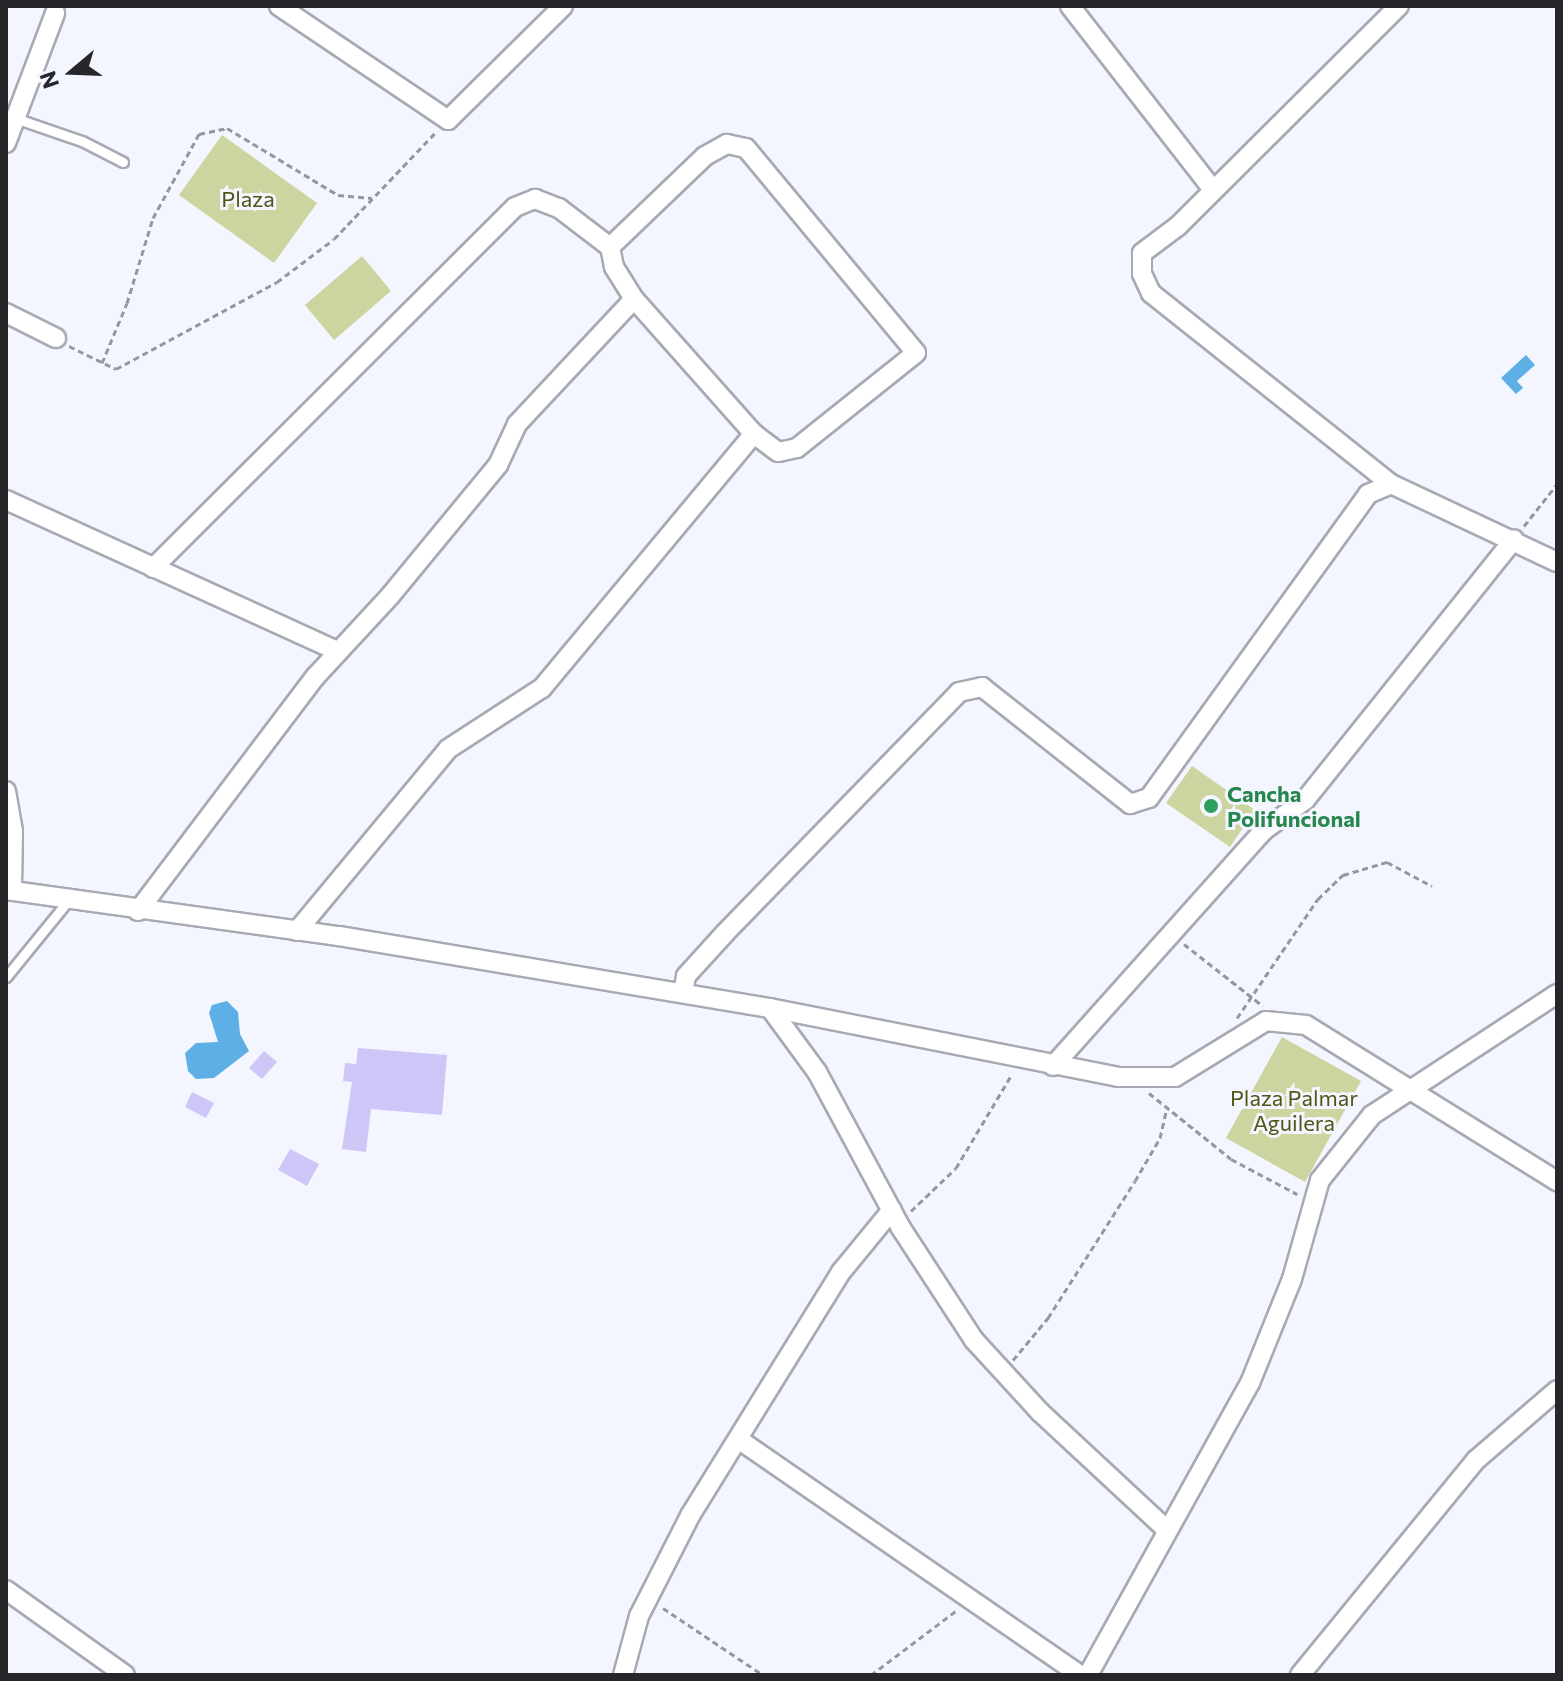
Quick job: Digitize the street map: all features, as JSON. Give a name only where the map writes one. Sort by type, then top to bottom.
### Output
[{"type":"street","points":[[279,6],[303,12],[448,120],[563,6]]},
{"type":"street","points":[[1070,6],[1213,190]]},
{"type":"street","points":[[1399,6],[1213,190],[1142,253],[1142,274],[1151,293],[1391,484],[1453,517],[1514,539],[1557,562]]},
{"type":"street","points":[[6,143],[10,118],[55,13]]},
{"type":"street","points":[[153,568],[515,207],[535,199],[559,208],[610,247],[614,267],[634,299],[754,434],[778,452],[797,448],[916,353],[746,148],[727,144],[705,156],[610,247]]},
{"type":"street","points":[[138,911],[338,651],[390,596],[498,465],[517,424],[634,299]]},
{"type":"street","points":[[6,313],[56,338]]},
{"type":"street","points":[[297,931],[448,749],[542,688],[754,434]]},
{"type":"street","points":[[683,993],[686,976],[726,932],[959,692],[982,687],[1130,804],[1149,798],[1368,494],[1391,484]]},
{"type":"street","points":[[6,500],[338,651]]},
{"type":"street","points":[[1053,1066],[1263,831],[1305,800],[1514,539]]},
{"type":"street","points":[[6,791],[13,831],[9,891],[67,902],[297,931],[683,993],[1053,1066],[1139,1079],[1175,1077],[1227,1048],[1266,1021],[1306,1025],[1557,1181]]},
{"type":"street","points":[[1088,1675],[1250,1383],[1315,1203],[1320,1180],[1372,1115],[1557,994]]},
{"type":"street","points":[[770,1008],[817,1072],[901,1228],[974,1340],[1167,1530]]},
{"type":"street","points":[[623,1675],[649,1599],[691,1514],[741,1441],[841,1272],[892,1210]]},
{"type":"street","points":[[1300,1675],[1466,1471],[1557,1390]]},
{"type":"street","points":[[741,1441],[969,1602],[1080,1675]]},
{"type":"street","points":[[6,1590],[125,1675]]},
{"type":"lane","points":[[10,118],[82,141],[123,162]]},
{"type":"lane","points":[[6,977],[67,902]]},
{"type":"path","points":[[56,338],[116,369],[135,361],[277,282],[334,239],[448,120]]},
{"type":"path","points":[[102,363],[127,303],[153,218],[199,134],[227,128],[338,195],[372,198]]},
{"type":"path","points":[[1514,539],[1557,484]]},
{"type":"path","points":[[1227,1048],[1234,1023],[1251,996],[1318,899],[1343,875],[1387,862],[1432,886]]},
{"type":"path","points":[[1169,933],[1285,1023]]},
{"type":"path","points":[[901,1228],[917,1203],[956,1168],[1019,1059]]},
{"type":"path","points":[[1139,1079],[1166,1112],[1231,1159],[1315,1203]]},
{"type":"path","points":[[999,1367],[1021,1356],[1048,1318],[1160,1138],[1166,1112]]},
{"type":"path","points":[[649,1599],[763,1675]]},
{"type":"path","points":[[871,1675],[969,1602]]},
{"type":"green space","name":"Plaza","points":[[222,135],[317,203],[274,263],[179,195]]},
{"type":"green space","points":[[362,256],[391,291],[334,340],[305,305]]},
{"type":"green space","name":"Cancha Polifuncional","points":[[1192,766],[1255,810],[1230,847],[1166,803]]},
{"type":"green space","name":"Plaza Palmar Aguilera","points":[[1282,1037],[1361,1081],[1305,1182],[1226,1138]]},
{"type":"water","points":[[1526,355],[1535,365],[1517,381],[1523,388],[1516,394],[1501,378]]},
{"type":"water","points":[[227,1001],[238,1012],[240,1034],[249,1051],[214,1078],[196,1079],[188,1071],[185,1053],[196,1043],[218,1042],[209,1013],[212,1005]]},
{"type":"building","points":[[358,1048],[447,1055],[442,1115],[371,1109],[366,1152],[342,1149],[352,1082],[343,1081],[345,1063],[356,1064]]},
{"type":"building","points":[[264,1051],[277,1062],[262,1079],[249,1068]]},
{"type":"building","points":[[192,1092],[214,1103],[206,1118],[185,1107]]},
{"type":"building","points":[[290,1149],[319,1164],[307,1186],[278,1170]]},
{"type":"place","name":"Cancha Polifuncional","points":[[1211,806]]}]
